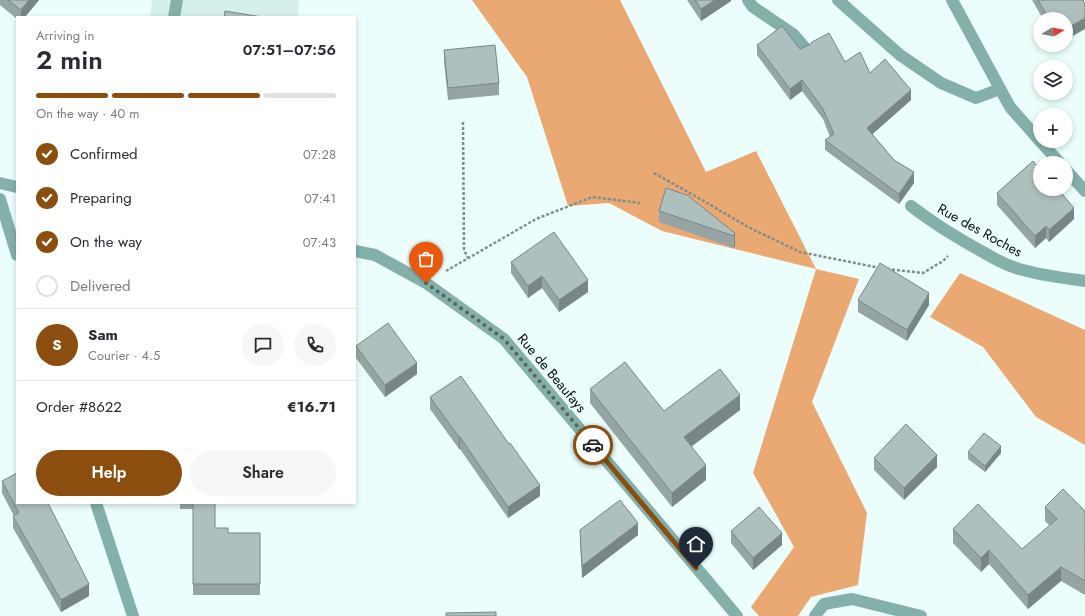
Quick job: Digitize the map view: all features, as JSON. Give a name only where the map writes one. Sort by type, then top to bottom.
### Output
[{"type":"street","points":[[174,16],[177,0]]},
{"type":"street","points":[[748,0],[753,7],[793,34],[806,49]]},
{"type":"street","points":[[838,0],[900,55],[941,83],[976,98],[1000,89]]},
{"type":"street","points":[[952,0],[1010,107],[1033,133]]},
{"type":"street","points":[[1046,148],[1054,156]]},
{"type":"street","points":[[1073,178],[1085,191]]},
{"type":"street","points":[[0,184],[16,187]]},
{"type":"street","points":[[0,199],[16,253]]},
{"type":"street","name":"Rue des Roches","points":[[911,206],[925,217],[960,239],[1016,268],[1041,274],[1085,281]]},
{"type":"street","name":"Rue de Beaufays","points":[[356,251],[374,254],[426,283],[504,339],[737,616]]},
{"type":"street","points":[[96,504],[133,616]]},
{"type":"street","points":[[814,616],[824,604],[852,599],[921,616]]},
{"type":"path","points":[[463,122],[464,250],[468,258]]},
{"type":"path","points":[[654,173],[748,227],[800,252],[881,268],[922,274],[943,261],[951,253],[960,239]]},
{"type":"path","points":[[426,283],[536,219],[592,196],[640,203]]},
{"type":"shaded area","points":[[152,0],[299,0],[298,16],[150,16]]},
{"type":"shaded area","points":[[472,0],[620,0],[706,172],[756,151],[816,269],[662,231],[609,203],[568,206],[527,77]]},
{"type":"shaded area","points":[[816,269],[859,279],[812,402],[867,513],[858,585],[811,597],[798,616],[759,616],[751,607],[794,547],[753,473]]},
{"type":"shaded area","points":[[960,273],[1085,330],[1085,445],[1036,417],[983,347],[930,317]]},
{"type":"building","points":[[8,0],[29,0],[21,10]]},
{"type":"building","points":[[695,0],[715,0],[701,9]]},
{"type":"building","points":[[1038,0],[1083,0],[1085,3],[1085,18],[1073,25],[1073,12],[1045,12]]},
{"type":"building","points":[[225,11],[256,16],[224,16]]},
{"type":"building","points":[[782,26],[800,49],[829,33],[845,62],[860,52],[870,73],[885,59],[911,90],[867,128],[894,160],[914,172],[899,194],[825,140],[834,134],[823,109],[802,80],[790,89],[757,45]]},
{"type":"building","points":[[495,45],[499,83],[448,88],[444,50]]},
{"type":"building","points":[[1033,161],[1033,196],[1064,196],[1074,208],[1049,230],[1046,226],[1035,236],[997,193]]},
{"type":"building","points":[[666,188],[687,195],[735,233],[734,236],[659,211]]},
{"type":"building","points":[[554,232],[588,280],[559,300],[542,276],[528,286],[511,262]]},
{"type":"building","points":[[880,263],[929,293],[907,330],[858,300]]},
{"type":"building","points":[[388,323],[417,363],[385,385],[356,346]]},
{"type":"building","points":[[625,362],[664,411],[720,369],[740,395],[684,437],[706,465],[672,493],[590,389]]},
{"type":"building","points":[[461,376],[540,485],[508,507],[460,437],[430,397]]},
{"type":"building","points":[[906,424],[937,455],[904,488],[874,458]]},
{"type":"building","points":[[984,433],[1001,446],[985,466],[968,452]]},
{"type":"building","points":[[16,474],[16,504],[49,504],[89,584],[61,600],[13,516],[19,513],[2,481]]},
{"type":"building","points":[[1063,489],[1085,511],[1085,581],[1061,567],[1028,595],[989,550],[981,558],[953,529],[978,504],[1022,549],[1057,519],[1045,507]]},
{"type":"building","points":[[620,500],[638,523],[582,566],[580,530]]},
{"type":"building","points":[[193,504],[215,504],[215,528],[228,528],[228,533],[260,533],[260,584],[193,584]]},
{"type":"building","points":[[759,507],[782,533],[753,558],[731,531]]},
{"type":"building","points":[[496,612],[496,616],[446,616],[446,613]]},
{"type":"way so far","points":[[426,283],[504,339],[593,445]]},
{"type":"route","points":[[593,445],[696,568]]}]
